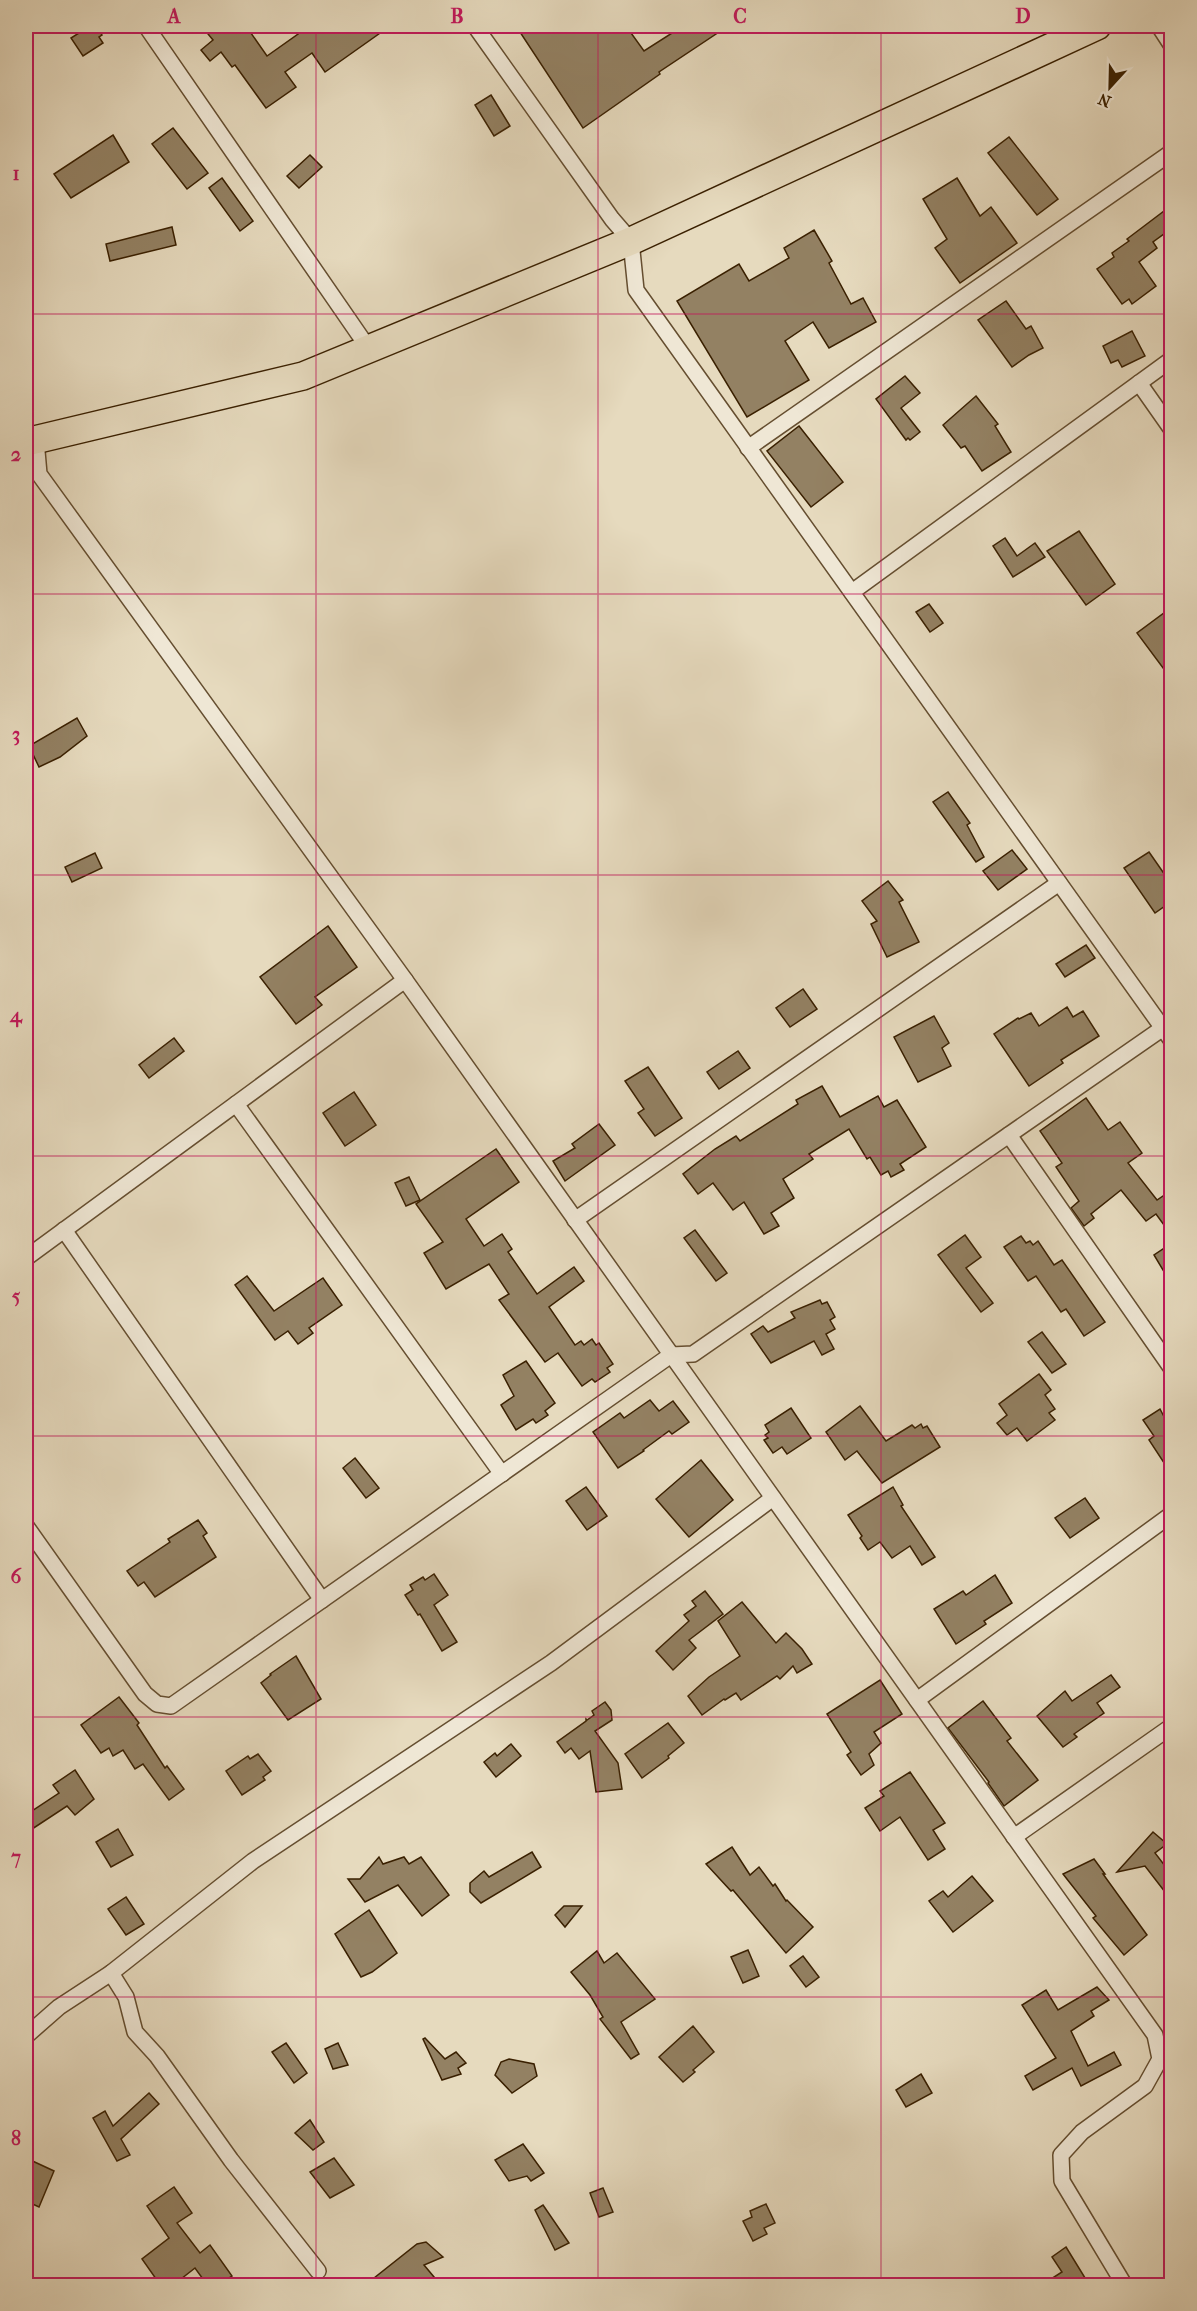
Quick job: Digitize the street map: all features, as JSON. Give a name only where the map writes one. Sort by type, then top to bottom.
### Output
[{"type":"highway","points":[[31,441],[303,376],[631,241],[1097,26]]},
{"type":"street","points":[[146,26],[369,349]]},
{"type":"street","points":[[26,1526],[145,1694],[157,1704],[171,1706],[671,1354],[693,1354],[1009,1135],[1167,1034],[636,290],[631,241],[612,219],[475,26]]},
{"type":"street","points":[[1159,26],[1172,46]]},
{"type":"street","points":[[748,448],[1172,152]]},
{"type":"street","points":[[852,592],[1172,359]]},
{"type":"street","points":[[1138,383],[1172,430]]},
{"type":"street","points":[[31,441],[39,474],[405,980],[1155,2035],[1160,2059],[1145,2086],[1082,2132],[1061,2155],[1062,2181],[1120,2282]]},
{"type":"street","points":[[575,1220],[1059,883]]},
{"type":"street","points":[[26,1258],[405,980]]},
{"type":"street","points":[[236,1104],[502,1474]]},
{"type":"street","points":[[1009,1135],[1172,1369]]},
{"type":"street","points":[[64,1230],[322,1600]]},
{"type":"street","points":[[26,2036],[59,2007],[111,1973],[253,1861],[551,1663],[773,1498]]},
{"type":"street","points":[[918,1701],[1172,1514]]},
{"type":"street","points":[[1014,1837],[1172,1726]]},
{"type":"street","points":[[111,1973],[126,1997],[135,2032],[156,2056],[231,2160],[318,2271]]},
{"type":"building","points":[[90,26],[96,26],[102,35],[99,37],[103,43],[83,56],[71,38]]},
{"type":"building","points":[[209,26],[246,26],[267,56],[298,34],[296,31],[304,26],[390,26],[325,72],[312,53],[285,72],[296,87],[266,108],[235,65],[232,67],[221,52],[210,61],[201,50],[213,40],[208,34],[213,31]]},
{"type":"building","points":[[516,26],[626,26],[644,51],[683,26],[728,26],[659,72],[660,74],[583,128]]},
{"type":"building","points":[[491,95],[510,126],[494,136],[475,105]]},
{"type":"building","points":[[173,128],[208,173],[187,189],[152,144]]},
{"type":"building","points":[[113,135],[129,162],[71,198],[54,174]]},
{"type":"building","points":[[1009,137],[1058,199],[1037,215],[988,153]]},
{"type":"building","points":[[310,155],[322,167],[299,188],[287,176]]},
{"type":"building","points":[[222,178],[253,221],[240,231],[209,188]]},
{"type":"building","points":[[957,178],[980,216],[991,207],[1017,243],[960,283],[935,248],[947,239],[923,199]]},
{"type":"building","points":[[1172,205],[1172,228],[1153,242],[1157,248],[1139,262],[1156,286],[1132,304],[1129,299],[1122,304],[1097,269],[1114,257],[1112,253],[1129,241],[1127,239]]},
{"type":"building","points":[[172,227],[176,245],[110,261],[106,244]]},
{"type":"building","points":[[814,230],[832,261],[829,263],[851,304],[863,298],[876,322],[829,348],[813,322],[785,341],[809,380],[747,417],[677,301],[739,264],[749,281],[789,258],[784,248]]},
{"type":"building","points":[[1006,301],[1026,329],[1031,326],[1043,348],[1012,367],[978,320]]},
{"type":"building","points":[[1132,331],[1145,356],[1122,367],[1118,360],[1111,363],[1103,346]]},
{"type":"building","points":[[905,376],[920,393],[901,408],[920,432],[910,440],[908,438],[906,440],[876,399]]},
{"type":"building","points":[[976,396],[998,424],[995,426],[1011,452],[982,471],[965,446],[961,448],[943,425]]},
{"type":"building","points":[[799,426],[843,482],[811,507],[767,451]]},
{"type":"building","points":[[1079,531],[1115,584],[1086,605],[1047,551]]},
{"type":"building","points":[[1005,538],[1017,556],[1035,543],[1045,557],[1013,577],[993,546]]},
{"type":"building","points":[[929,604],[943,623],[930,632],[916,612]]},
{"type":"building","points":[[1172,607],[1172,680],[1137,633]]},
{"type":"building","points":[[77,718],[87,736],[60,757],[39,767],[29,746]]},
{"type":"building","points":[[948,792],[970,823],[967,825],[984,857],[976,862],[933,802]]},
{"type":"building","points":[[1012,850],[1027,869],[998,890],[983,871]]},
{"type":"building","points":[[1149,852],[1172,885],[1172,901],[1155,913],[1124,868]]},
{"type":"building","points":[[95,853],[102,868],[72,882],[65,867]]},
{"type":"building","points":[[888,881],[903,900],[899,902],[919,942],[887,957],[871,924],[877,921],[862,901]]},
{"type":"building","points":[[328,926],[357,967],[315,997],[322,1005],[296,1024],[260,977]]},
{"type":"building","points":[[1086,945],[1095,958],[1065,977],[1056,964]]},
{"type":"building","points":[[803,989],[817,1009],[790,1027],[776,1008]]},
{"type":"building","points":[[1067,1007],[1073,1017],[1083,1011],[1099,1036],[1061,1060],[1063,1063],[1029,1086],[994,1034],[1018,1018],[1031,1013],[1039,1026]]},
{"type":"building","points":[[934,1016],[949,1043],[942,1048],[951,1066],[918,1082],[894,1037]]},
{"type":"building","points":[[174,1038],[184,1051],[149,1078],[139,1065]]},
{"type":"building","points":[[738,1051],[750,1068],[719,1089],[707,1072]]},
{"type":"building","points":[[648,1067],[682,1118],[655,1136],[638,1113],[644,1109],[625,1081]]},
{"type":"building","points":[[822,1086],[840,1117],[878,1096],[884,1107],[897,1100],[926,1147],[900,1164],[904,1170],[891,1177],[888,1171],[881,1175],[870,1157],[867,1159],[849,1129],[809,1154],[813,1159],[783,1179],[794,1198],[771,1213],[779,1226],[764,1234],[744,1202],[733,1210],[713,1183],[698,1194],[683,1174],[715,1149],[736,1136],[740,1141],[798,1104],[796,1100]]},
{"type":"building","points":[[354,1092],[376,1125],[345,1146],[323,1113]]},
{"type":"building","points":[[1086,1098],[1108,1130],[1120,1122],[1142,1153],[1128,1163],[1157,1200],[1172,1190],[1172,1236],[1156,1214],[1146,1221],[1121,1190],[1091,1214],[1094,1218],[1084,1226],[1071,1208],[1079,1201],[1056,1167],[1062,1163],[1040,1131]]},
{"type":"building","points":[[599,1124],[615,1145],[565,1181],[553,1161],[575,1148],[572,1144]]},
{"type":"building","points":[[496,1149],[519,1182],[466,1219],[484,1246],[502,1234],[512,1249],[508,1252],[537,1294],[574,1267],[584,1281],[549,1307],[575,1345],[581,1341],[584,1345],[592,1339],[596,1345],[599,1343],[613,1364],[607,1368],[610,1372],[595,1382],[592,1379],[582,1386],[558,1353],[545,1362],[499,1300],[509,1294],[489,1264],[446,1289],[424,1253],[443,1242],[416,1204]]},
{"type":"building","points":[[409,1177],[420,1200],[406,1206],[395,1183]]},
{"type":"building","points":[[695,1230],[727,1273],[716,1281],[684,1238]]},
{"type":"building","points":[[965,1235],[981,1257],[966,1268],[993,1303],[981,1312],[938,1255]]},
{"type":"building","points":[[1021,1236],[1026,1243],[1030,1241],[1033,1245],[1038,1241],[1054,1265],[1062,1260],[1105,1322],[1084,1336],[1066,1309],[1061,1312],[1036,1276],[1028,1281],[1004,1247]]},
{"type":"building","points":[[1172,1243],[1172,1285],[1154,1255]]},
{"type":"building","points":[[247,1276],[274,1311],[323,1278],[342,1305],[309,1328],[313,1333],[298,1344],[288,1331],[275,1340],[235,1285]]},
{"type":"building","points":[[820,1300],[822,1304],[827,1302],[835,1317],[830,1320],[835,1329],[826,1334],[834,1349],[822,1355],[814,1341],[771,1363],[751,1334],[763,1326],[768,1332],[795,1318],[791,1312]]},
{"type":"building","points":[[1042,1332],[1066,1364],[1052,1373],[1028,1342]]},
{"type":"building","points":[[526,1361],[555,1403],[545,1411],[548,1415],[536,1423],[533,1419],[516,1430],[501,1405],[514,1396],[503,1375]]},
{"type":"building","points":[[1039,1374],[1051,1390],[1045,1395],[1055,1409],[1049,1413],[1055,1420],[1027,1441],[1017,1428],[1007,1435],[997,1423],[1007,1415],[999,1404]]},
{"type":"building","points":[[650,1400],[659,1411],[673,1401],[689,1422],[672,1434],[669,1431],[618,1468],[593,1432],[620,1413],[624,1418]]},
{"type":"building","points":[[860,1406],[886,1441],[912,1425],[915,1428],[921,1424],[923,1428],[927,1426],[940,1447],[882,1483],[857,1451],[845,1460],[826,1432]]},
{"type":"building","points":[[791,1408],[811,1438],[787,1454],[782,1447],[773,1453],[764,1440],[768,1438],[765,1435],[769,1432],[765,1425]]},
{"type":"building","points":[[1160,1409],[1172,1432],[1172,1475],[1149,1440],[1154,1436],[1143,1420]]},
{"type":"building","points":[[355,1458],[379,1488],[366,1498],[343,1468]]},
{"type":"building","points":[[701,1460],[733,1500],[689,1537],[656,1499]]},
{"type":"building","points":[[586,1487],[607,1516],[587,1530],[566,1501]]},
{"type":"building","points":[[893,1487],[903,1505],[901,1506],[935,1557],[922,1565],[910,1546],[892,1558],[880,1542],[868,1550],[848,1515]]},
{"type":"building","points":[[1085,1498],[1099,1518],[1070,1538],[1055,1518]]},
{"type":"building","points":[[198,1520],[207,1533],[203,1536],[216,1557],[155,1597],[144,1582],[138,1586],[127,1571],[170,1542],[168,1539]]},
{"type":"building","points":[[434,1574],[448,1595],[434,1605],[457,1642],[442,1651],[420,1614],[418,1615],[405,1595],[413,1590],[410,1585],[423,1577],[425,1580]]},
{"type":"building","points":[[995,1575],[1012,1603],[984,1621],[986,1624],[956,1644],[934,1609],[963,1591],[966,1595]]},
{"type":"building","points":[[705,1591],[723,1614],[689,1640],[696,1648],[673,1670],[656,1651],[689,1621],[684,1615],[696,1606],[692,1601]]},
{"type":"building","points":[[742,1602],[776,1643],[786,1633],[802,1649],[812,1664],[797,1673],[793,1666],[780,1679],[777,1676],[741,1700],[736,1693],[702,1715],[688,1696],[709,1677],[740,1656],[718,1621]]},
{"type":"building","points":[[296,1656],[321,1699],[288,1720],[261,1683]]},
{"type":"building","points":[[1111,1675],[1120,1687],[1097,1703],[1104,1713],[1074,1734],[1077,1737],[1063,1747],[1037,1716],[1065,1691],[1072,1701]]},
{"type":"building","points":[[880,1680],[902,1714],[874,1732],[881,1743],[869,1754],[874,1765],[861,1775],[847,1755],[851,1752],[827,1714]]},
{"type":"building","points":[[119,1697],[139,1723],[137,1725],[165,1768],[167,1766],[184,1789],[169,1800],[143,1764],[135,1769],[123,1750],[113,1756],[109,1748],[101,1753],[81,1725]]},
{"type":"building","points":[[983,1701],[1011,1738],[1007,1741],[1038,1780],[1004,1806],[989,1782],[948,1728]]},
{"type":"building","points":[[605,1702],[611,1710],[612,1720],[595,1731],[618,1763],[622,1789],[596,1792],[590,1751],[579,1759],[571,1748],[565,1753],[557,1742],[594,1715],[592,1711]]},
{"type":"building","points":[[668,1723],[684,1743],[668,1756],[669,1758],[642,1778],[625,1754]]},
{"type":"building","points":[[511,1744],[521,1756],[496,1777],[484,1762],[495,1753],[497,1756]]},
{"type":"building","points":[[258,1754],[271,1771],[263,1777],[265,1780],[242,1795],[226,1771],[248,1756],[250,1759]]},
{"type":"building","points":[[75,1770],[94,1799],[75,1815],[67,1806],[26,1833],[26,1815],[59,1793],[53,1785]]},
{"type":"building","points":[[910,1772],[945,1823],[933,1830],[945,1849],[928,1860],[900,1817],[880,1831],[865,1808],[884,1796],[880,1791]]},
{"type":"building","points":[[118,1829],[133,1855],[111,1867],[96,1842]]},
{"type":"building","points":[[1153,1832],[1167,1844],[1155,1853],[1172,1875],[1172,1901],[1145,1866],[1117,1872]]},
{"type":"building","points":[[732,1847],[750,1875],[759,1867],[773,1886],[775,1884],[786,1901],[813,1927],[786,1953],[733,1890],[731,1891],[706,1864]]},
{"type":"building","points":[[532,1852],[541,1867],[481,1903],[470,1892],[470,1883],[484,1871],[489,1877]]},
{"type":"building","points":[[379,1857],[383,1864],[404,1857],[409,1864],[421,1857],[449,1895],[422,1916],[398,1885],[365,1902],[348,1879],[360,1879]]},
{"type":"building","points":[[1094,1859],[1147,1935],[1124,1955],[1093,1918],[1096,1916],[1063,1874]]},
{"type":"building","points":[[972,1876],[993,1901],[953,1932],[929,1901],[943,1891],[948,1897]]},
{"type":"building","points":[[126,1897],[144,1924],[126,1935],[108,1909]]},
{"type":"building","points":[[564,1906],[582,1906],[565,1927],[555,1915]]},
{"type":"building","points":[[369,1910],[397,1953],[372,1972],[361,1977],[335,1934]]},
{"type":"building","points":[[748,1950],[759,1976],[743,1983],[731,1957]]},
{"type":"building","points":[[597,1951],[604,1963],[617,1953],[655,1999],[621,2022],[639,2054],[631,2059],[600,2019],[603,2017],[590,1995],[571,1972]]},
{"type":"building","points":[[803,1956],[819,1977],[806,1987],[790,1966]]},
{"type":"building","points":[[1097,1987],[1109,2000],[1091,2011],[1094,2016],[1071,2031],[1088,2066],[1114,2052],[1121,2065],[1081,2086],[1072,2068],[1033,2090],[1025,2076],[1056,2058],[1022,2005],[1046,1990],[1058,2010]]},
{"type":"building","points":[[693,2026],[714,2052],[683,2082],[659,2057]]},
{"type":"building","points":[[425,2038],[445,2059],[456,2052],[466,2063],[458,2068],[461,2074],[442,2080],[423,2039]]},
{"type":"building","points":[[286,2043],[307,2073],[294,2083],[272,2052]]},
{"type":"building","points":[[338,2043],[348,2065],[333,2069],[325,2049]]},
{"type":"building","points":[[509,2059],[534,2064],[537,2076],[512,2093],[495,2075],[501,2062]]},
{"type":"building","points":[[921,2074],[932,2093],[906,2107],[896,2090]]},
{"type":"building","points":[[149,2093],[159,2104],[121,2139],[130,2155],[117,2161],[93,2118],[105,2111],[113,2126]]},
{"type":"building","points":[[310,2120],[324,2142],[313,2150],[295,2133]]},
{"type":"building","points":[[523,2144],[544,2173],[531,2181],[527,2176],[509,2181],[495,2160]]},
{"type":"building","points":[[26,2158],[54,2171],[39,2207],[26,2201]]},
{"type":"building","points":[[334,2158],[354,2185],[330,2198],[310,2172]]},
{"type":"building","points":[[174,2187],[192,2213],[177,2223],[200,2253],[210,2245],[232,2276],[229,2278],[234,2286],[208,2286],[195,2268],[172,2286],[161,2286],[142,2259],[169,2238],[147,2206]]},
{"type":"building","points":[[603,2188],[613,2212],[599,2217],[590,2193]]},
{"type":"building","points":[[766,2204],[775,2223],[764,2228],[767,2234],[753,2241],[743,2221],[752,2217],[750,2211]]},
{"type":"building","points":[[543,2205],[569,2243],[555,2250],[535,2210]]},
{"type":"building","points":[[426,2242],[443,2257],[424,2265],[434,2277],[423,2286],[364,2286],[417,2244]]},
{"type":"building","points":[[1066,2247],[1090,2286],[1040,2286],[1062,2272],[1052,2257]]}]
